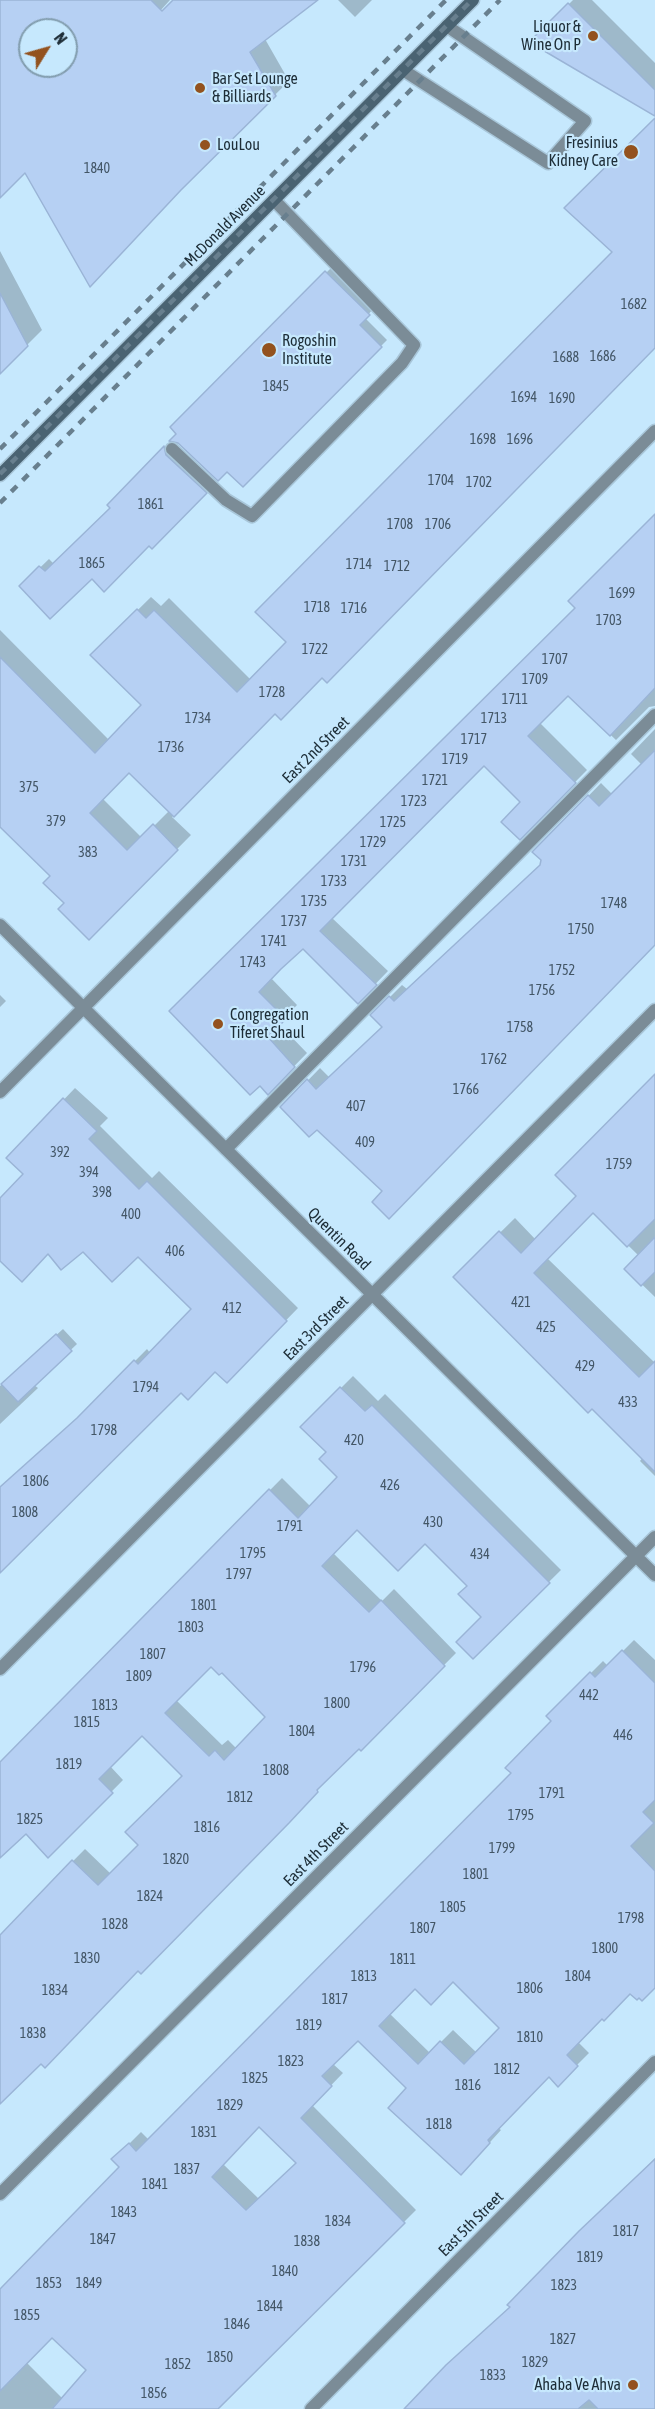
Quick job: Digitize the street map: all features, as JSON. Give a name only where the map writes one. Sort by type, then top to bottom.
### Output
[{"type":"main road","name":"McDonald Avenue","points":[[0,475],[473,0]]},
{"type":"street","points":[[403,70],[548,163],[585,121],[447,26]]},
{"type":"street","points":[[172,449],[226,500],[252,516],[402,363],[414,345],[274,200]]},
{"type":"street","name":"East 2nd Street","points":[[0,1092],[655,431]]},
{"type":"street","points":[[226,1149],[655,715]]},
{"type":"street","name":"Quentin Road","points":[[0,925],[655,1575]]},
{"type":"street","name":"East 3rd Street","points":[[0,1669],[655,1010]]},
{"type":"street","name":"East 4th Street","points":[[0,2194],[655,1537]]},
{"type":"street","name":"East 5th Street","points":[[311,2409],[655,2062]]},
{"type":"building","points":[[0,0],[151,0],[162,11],[173,0],[318,0],[250,52],[276,96],[181,190],[90,287],[25,173],[0,198]]},
{"type":"building","points":[[568,3],[655,90],[655,116],[529,42]]},
{"type":"building","points":[[655,118],[655,348],[327,683],[322,678],[281,720],[275,714],[174,817],[129,773],[90,813],[127,850],[153,824],[178,850],[89,940],[58,909],[64,903],[43,883],[50,876],[0,827],[0,657],[95,753],[141,705],[90,655],[137,609],[146,618],[154,610],[237,692],[286,642],[255,612],[612,252],[564,208]]},
{"type":"building","points":[[325,271],[370,315],[360,325],[382,347],[243,487],[227,472],[218,481],[178,443],[169,441],[176,434],[170,427]]},
{"type":"building","points":[[0,293],[28,346],[0,374]]},
{"type":"building","points":[[164,446],[166,455],[207,493],[152,549],[149,546],[104,592],[92,579],[50,619],[19,586],[39,566],[45,571],[110,508],[107,505]]},
{"type":"building","points":[[655,514],[655,688],[610,736],[568,696],[528,736],[576,783],[520,840],[501,822],[520,802],[484,766],[320,931],[377,985],[358,1004],[303,949],[281,969],[259,992],[286,1019],[268,1037],[295,1067],[268,1095],[260,1086],[250,1095],[169,1011],[575,608],[568,601]]},
{"type":"building","points":[[655,750],[655,945],[389,1219],[372,1202],[382,1191],[317,1130],[309,1137],[280,1107],[307,1079],[316,1089],[382,1027],[370,1015],[389,996],[394,1001],[540,865],[541,860],[532,852],[588,795],[599,806]]},
{"type":"building","points":[[655,1074],[655,1219],[627,1247],[593,1213],[534,1273],[639,1377],[655,1361],[655,1472],[592,1409],[588,1413],[453,1277],[499,1231],[521,1253],[576,1196],[555,1175]]},
{"type":"building","points":[[63,1098],[97,1131],[89,1139],[139,1189],[147,1181],[287,1321],[227,1383],[215,1372],[188,1400],[181,1393],[0,1573],[0,1487],[77,1418],[134,1360],[138,1364],[191,1309],[138,1257],[112,1282],[83,1252],[61,1270],[48,1254],[22,1282],[0,1261],[0,1198],[23,1174],[6,1158]]},
{"type":"building","points":[[655,1237],[655,1272],[641,1286],[624,1269]]},
{"type":"building","points":[[56,1334],[72,1351],[18,1402],[1,1384]]},
{"type":"building","points":[[340,1387],[365,1411],[372,1405],[550,1583],[473,1659],[456,1642],[481,1617],[458,1594],[467,1586],[425,1544],[398,1571],[357,1530],[322,1566],[369,1612],[381,1600],[445,1666],[361,1751],[359,1749],[317,1790],[318,1792],[289,1823],[141,1974],[138,1971],[45,2068],[41,2064],[0,2104],[0,1935],[72,1860],[98,1885],[138,1845],[125,1832],[182,1776],[142,1736],[99,1779],[113,1793],[48,1858],[26,1834],[0,1858],[0,1762],[269,1489],[298,1518],[337,1477],[319,1459],[326,1452],[300,1427]],"holes":[[[211,1667],[219,1675],[222,1673],[265,1717],[224,1760],[215,1750],[209,1756],[165,1713]]]},
{"type":"building","points":[[622,1650],[655,1683],[655,1800],[643,1812],[654,1823],[631,1846],[655,1871],[655,1988],[642,2001],[630,1994],[604,2021],[602,2019],[567,2055],[578,2066],[558,2087],[549,2077],[488,2140],[490,2143],[461,2175],[388,2108],[406,2088],[358,2041],[322,2076],[332,2086],[301,2118],[405,2223],[218,2409],[52,2409],[86,2370],[52,2338],[0,2391],[0,2289],[119,2167],[111,2159],[129,2143],[136,2151],[511,1773],[505,1768],[551,1721],[546,1716],[590,1672],[595,1677]],"holes":[[[453,1982],[499,2028],[464,2064],[440,2041],[418,2064],[379,2026],[415,1989],[431,2005]],[[259,2127],[296,2163],[246,2210],[212,2177]]]},
{"type":"building","points":[[655,2159],[655,2409],[598,2409],[589,2400],[578,2409],[404,2409],[446,2365],[510,2307],[507,2305],[579,2231]]},
{"type":"railway","points":[[0,449],[446,0]]},
{"type":"railway","points":[[0,474],[472,0]]},
{"type":"railway","points":[[0,503],[500,0]]},
{"type":"place","name":"Liquor & Wine On P","points":[[593,36]]},
{"type":"place","name":"Bar Set Lounge & Billiards","points":[[200,88]]},
{"type":"place","name":"LouLou","points":[[205,145]]},
{"type":"place","name":"Fresinius Kidney Care","points":[[631,152]]},
{"type":"place","name":"Rogoshin Institute","points":[[269,350]]},
{"type":"place","name":"Congregation Tiferet Shaul","points":[[218,1024]]},
{"type":"place","name":"Ahaba Ve Ahva","points":[[633,2385]]}]
